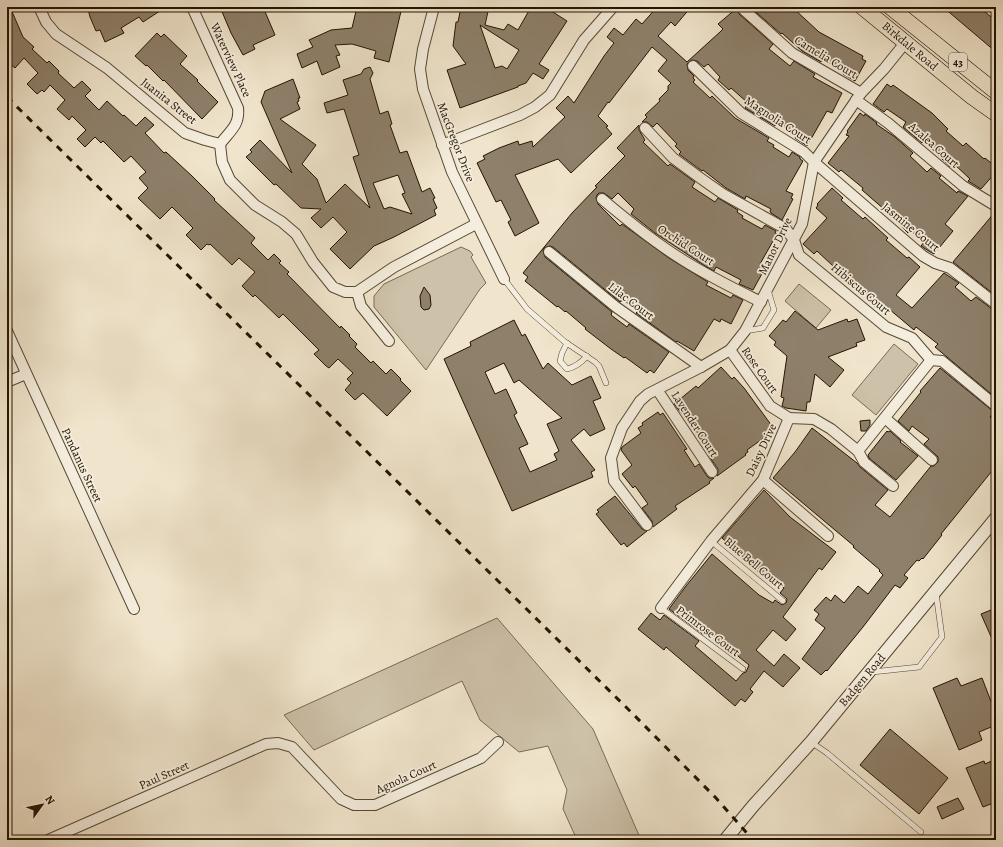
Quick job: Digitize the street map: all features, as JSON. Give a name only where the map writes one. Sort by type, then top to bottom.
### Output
[{"type":"main road","name":"Birkdale Road","points":[[862,7],[972,97],[996,114]]},
{"type":"main road","name":"Birkdale Road","points":[[890,7],[996,92]]},
{"type":"street","name":"Juanita Street","points":[[39,7],[46,22],[56,34],[107,68],[185,133],[220,144]]},
{"type":"street","name":"Waterview Place","points":[[192,7],[238,108],[239,118],[236,125],[220,144]]},
{"type":"street","name":"MacGregor Drive","points":[[434,7],[423,49],[420,69],[423,89],[452,172],[504,279]]},
{"type":"street","points":[[442,145],[520,115],[535,107],[550,95],[584,40],[613,7]]},
{"type":"street","name":"Camelia Court","points":[[743,9],[792,53],[859,97]]},
{"type":"street","name":"Manor Drive","points":[[647,525],[614,481],[611,458],[622,428],[640,401],[648,394],[701,367],[730,350],[745,331],[802,224],[814,162],[859,97],[905,43]]},
{"type":"street","name":"Magnolia Court","points":[[693,66],[741,113],[804,152],[814,162]]},
{"type":"street","name":"Azalea Court","points":[[859,97],[963,186],[996,206]]},
{"type":"street","name":"Hibiscus Court","points":[[645,128],[673,158],[681,164],[723,194],[786,229],[794,240],[799,255],[886,327],[912,338],[932,360],[942,361],[996,406]]},
{"type":"street","points":[[220,144],[222,162],[230,180],[254,205],[282,222],[296,234],[313,262],[333,287],[345,292],[357,292],[394,267],[476,224]]},
{"type":"street","name":"Jasmine Court","points":[[814,162],[923,256],[935,263],[950,268],[996,304]]},
{"type":"street","name":"Orchid Court","points":[[602,199],[638,229],[681,259],[702,272],[761,302]]},
{"type":"street","name":"Lilac Court","points":[[550,252],[616,307],[701,367]]},
{"type":"street","points":[[357,292],[361,306],[389,341]]},
{"type":"street","name":"Pandanus Street","points":[[7,331],[134,609]]},
{"type":"street","name":"Rose Court","points":[[730,350],[770,406],[789,418]]},
{"type":"street","points":[[894,486],[864,462],[858,451],[932,360]]},
{"type":"street","points":[[7,382],[26,374]]},
{"type":"street","name":"Lavender Court","points":[[658,390],[712,472]]},
{"type":"street","name":"Daisy Drive","points":[[661,608],[711,540],[763,480],[789,418],[814,419],[830,429],[858,451]]},
{"type":"street","points":[[885,418],[932,460]]},
{"type":"street","points":[[763,480],[828,536]]},
{"type":"street","name":"Badgen Road","points":[[726,840],[753,806],[811,742],[996,518]]},
{"type":"street","name":"Agnola Court","points":[[292,747],[340,799],[354,805],[375,805],[481,758],[498,742]]},
{"type":"street","name":"Paul Street","points":[[48,840],[266,744],[278,743],[292,747]]},
{"type":"lane","points":[[504,279],[527,309],[567,343],[596,362],[606,383]]},
{"type":"lane","points":[[745,331],[763,328],[774,310],[768,289]]},
{"type":"lane","points":[[567,343],[562,353],[560,362],[567,369],[573,368],[581,363],[586,356]]},
{"type":"lane","name":"Blue Bell Court","points":[[711,540],[783,601]]},
{"type":"lane","points":[[869,672],[919,667],[942,637],[935,592]]},
{"type":"lane","name":"Primrose Court","points":[[661,608],[742,669]]},
{"type":"lane","points":[[811,742],[827,753],[921,832]]},
{"type":"shaded area","points":[[461,247],[470,251],[473,255],[471,257],[486,283],[480,289],[426,370],[374,307],[374,296],[384,284]]},
{"type":"shaded area","points":[[799,284],[831,310],[816,328],[785,301]]},
{"type":"shaded area","points":[[894,344],[918,364],[876,415],[852,395]]},
{"type":"shaded area","points":[[497,618],[593,729],[641,840],[577,840],[563,809],[567,790],[548,746],[519,752],[480,720],[462,681],[314,750],[284,715]]},
{"type":"building","points":[[7,7],[10,7],[23,37],[34,47],[32,49],[47,63],[49,61],[59,71],[58,73],[74,88],[82,81],[91,90],[85,96],[99,110],[107,101],[136,126],[145,117],[154,125],[145,133],[164,153],[166,152],[192,176],[215,199],[214,200],[255,238],[251,243],[268,260],[274,254],[281,261],[279,263],[289,272],[287,274],[340,328],[341,326],[350,335],[349,336],[357,344],[355,347],[371,363],[373,361],[386,374],[391,369],[401,379],[400,380],[411,391],[387,416],[363,393],[355,400],[345,390],[351,383],[347,379],[353,373],[338,359],[329,368],[326,366],[314,354],[319,350],[283,314],[279,318],[255,295],[253,297],[242,286],[255,272],[239,258],[232,265],[210,244],[207,244],[201,250],[186,235],[193,228],[172,207],[160,219],[138,198],[148,188],[139,178],[146,172],[131,156],[124,162],[103,141],[101,143],[95,137],[85,147],[77,139],[86,130],[72,116],[69,120],[57,109],[65,100],[50,85],[44,92],[42,90],[37,94],[27,84],[38,73],[24,58],[15,68],[7,61]]},
{"type":"building","points":[[93,7],[166,7],[143,22],[139,17],[121,28],[124,33],[105,42],[100,30],[96,31],[90,17],[88,9]]},
{"type":"building","points":[[220,7],[263,7],[275,35],[253,45],[255,49],[243,55],[231,33]]},
{"type":"building","points":[[357,7],[402,7],[389,62],[374,58],[376,51],[352,44],[335,45],[340,55],[336,56],[340,67],[322,75],[317,61],[302,68],[297,54],[313,47],[309,40],[331,30],[352,28]]},
{"type":"building","points":[[461,7],[489,7],[485,25],[504,30],[508,24],[518,30],[531,7],[545,7],[567,21],[539,64],[549,70],[543,79],[533,73],[526,83],[518,87],[460,108],[447,70],[466,64],[453,46],[456,22],[458,22]],"holes":[[[480,25],[519,50],[507,69],[502,66],[495,68]]]},
{"type":"building","points":[[657,7],[691,7],[675,26],[671,22],[658,36],[687,62],[723,29],[718,24],[737,8],[739,14],[773,44],[769,49],[790,66],[794,61],[815,74],[813,77],[842,93],[832,113],[827,111],[807,146],[795,138],[797,135],[777,123],[775,126],[745,108],[748,103],[731,88],[729,90],[718,80],[720,77],[708,64],[704,67],[697,61],[692,60],[687,64],[688,70],[694,76],[693,78],[695,80],[693,82],[710,98],[712,96],[735,118],[769,138],[767,141],[774,145],[773,147],[789,157],[792,152],[803,161],[786,191],[793,194],[791,198],[793,199],[782,220],[771,213],[771,209],[746,196],[745,199],[726,188],[679,154],[681,152],[675,146],[677,144],[657,123],[653,127],[647,122],[642,122],[647,117],[645,115],[660,101],[659,99],[668,90],[668,86],[671,83],[658,71],[667,60],[652,47],[598,116],[608,126],[606,127],[612,134],[571,173],[558,159],[515,175],[539,223],[515,236],[508,222],[511,220],[501,200],[496,202],[477,163],[485,159],[483,156],[518,141],[519,145],[532,141],[533,147],[565,117],[556,108],[568,96],[574,103],[614,43],[607,37],[614,28],[623,35],[636,19],[642,24]]},
{"type":"building","points":[[750,7],[792,7],[819,32],[863,56],[862,59],[866,61],[855,81],[843,74],[844,71],[822,59],[821,62],[802,51]]},
{"type":"building","points":[[943,7],[979,7],[996,21],[996,52]]},
{"type":"building","points":[[157,33],[161,37],[164,34],[187,56],[180,64],[198,80],[197,81],[218,102],[202,119],[164,80],[163,81],[147,65],[146,66],[135,56]]},
{"type":"building","points":[[370,67],[373,73],[370,79],[380,114],[388,111],[392,124],[390,125],[400,153],[407,151],[422,192],[430,188],[435,198],[433,199],[437,208],[434,210],[436,215],[374,246],[350,269],[330,249],[347,232],[333,217],[321,228],[311,218],[321,209],[301,208],[276,184],[274,185],[246,157],[252,152],[250,150],[260,140],[292,173],[261,102],[265,91],[293,79],[300,98],[298,98],[299,101],[297,102],[300,109],[280,119],[316,145],[302,164],[317,179],[326,203],[345,184],[370,208],[353,157],[359,155],[344,109],[327,113],[324,103],[348,95],[343,80],[361,74],[364,69]],"holes":[[[398,175],[405,193],[402,194],[412,214],[390,207],[384,209],[373,183]]]},
{"type":"building","points":[[887,84],[891,87],[893,85],[932,113],[948,129],[946,131],[963,146],[966,143],[984,159],[985,158],[996,167],[996,172],[981,189],[968,181],[970,179],[953,163],[950,167],[924,141],[922,143],[903,127],[906,122],[887,109],[884,112],[873,104]]},
{"type":"building","points":[[860,113],[864,116],[865,114],[877,123],[876,124],[895,137],[913,153],[910,156],[927,172],[931,168],[941,176],[939,178],[957,193],[958,191],[968,196],[945,224],[953,231],[934,254],[921,246],[924,242],[910,230],[908,233],[862,190],[863,188],[841,170],[839,172],[828,163],[849,136],[846,135],[848,132],[847,131]]},
{"type":"building","points":[[639,125],[639,130],[645,140],[643,142],[668,166],[670,164],[695,182],[692,187],[715,202],[718,198],[738,210],[737,212],[743,216],[742,218],[762,229],[765,225],[776,231],[775,233],[777,234],[760,264],[764,266],[762,269],[764,270],[753,290],[739,284],[741,280],[716,267],[714,271],[705,266],[655,233],[631,214],[634,209],[618,193],[612,199],[604,193],[599,193],[597,195],[596,198],[598,204],[620,226],[622,224],[669,258],[708,282],[706,285],[731,298],[733,295],[743,300],[731,324],[721,319],[720,322],[714,319],[694,351],[677,341],[676,342],[636,313],[638,311],[623,300],[620,302],[553,247],[550,246],[544,248],[543,251],[545,257],[612,312],[611,315],[627,327],[629,324],[669,352],[654,373],[650,370],[647,373],[611,349],[585,329],[586,328],[566,311],[565,312],[558,306],[557,307],[525,281],[528,277],[523,273],[572,213],[597,187],[595,186],[625,156],[617,148]]},
{"type":"building","points":[[832,188],[843,198],[841,200],[863,219],[865,217],[888,238],[886,240],[920,267],[896,295],[912,308],[944,273],[959,283],[955,287],[971,301],[976,297],[992,309],[996,310],[996,398],[935,347],[938,344],[916,327],[914,330],[889,309],[884,314],[873,305],[875,302],[858,287],[856,290],[831,269],[833,266],[817,251],[814,254],[803,244],[827,218],[816,208],[818,205],[817,204]]},
{"type":"building","points":[[995,212],[996,249],[991,255],[996,259],[996,296],[953,262]]},
{"type":"building","points":[[424,287],[430,295],[431,305],[429,309],[424,310],[421,307],[420,296]]},
{"type":"building","points":[[795,311],[818,330],[847,319],[848,322],[857,319],[865,340],[856,343],[857,346],[828,357],[844,370],[830,387],[815,374],[810,402],[807,402],[806,411],[782,406],[784,398],[781,397],[787,356],[774,345],[776,342],[769,336],[783,320],[786,322]]},
{"type":"building","points":[[514,320],[522,336],[525,334],[543,369],[548,363],[572,385],[591,376],[601,398],[593,401],[605,429],[590,436],[584,429],[571,440],[595,470],[591,472],[593,477],[512,511],[444,359],[471,346],[470,342]],"holes":[[[504,363],[514,383],[519,380],[562,418],[547,424],[559,451],[554,454],[557,460],[530,472],[519,448],[528,444],[514,415],[517,413],[506,389],[495,394],[485,372]]]},
{"type":"building","points":[[721,367],[732,379],[734,377],[744,388],[775,430],[747,450],[748,452],[745,454],[746,455],[717,476],[718,469],[709,456],[714,453],[674,404],[696,386],[698,388]]},
{"type":"building","points":[[940,368],[994,412],[990,417],[996,422],[996,466],[941,534],[942,535],[923,559],[922,558],[919,561],[917,560],[904,575],[908,578],[900,588],[895,585],[827,671],[826,670],[821,675],[802,659],[825,628],[815,620],[819,614],[814,610],[826,597],[831,601],[835,595],[844,603],[858,586],[868,594],[883,575],[879,571],[880,570],[853,547],[854,546],[773,478],[795,452],[812,428],[857,463],[888,490],[875,505],[890,517],[931,466],[934,466],[938,462],[938,457],[924,444],[929,439],[912,426],[909,431],[898,421],[921,392],[920,391]]},
{"type":"building","points":[[658,412],[660,415],[663,413],[687,449],[684,450],[695,467],[699,464],[709,478],[714,478],[709,482],[710,483],[675,506],[677,509],[653,527],[652,521],[642,508],[648,504],[635,486],[633,488],[622,474],[632,465],[621,450],[622,447],[641,433],[638,428],[643,425],[642,423]]},
{"type":"building","points":[[870,420],[870,425],[866,431],[861,431],[860,421]]},
{"type":"building","points":[[887,431],[890,431],[901,441],[900,442],[918,456],[896,480],[869,458],[868,455]]},
{"type":"building","points":[[764,490],[790,517],[836,552],[822,570],[819,568],[783,617],[796,629],[786,641],[773,630],[756,650],[774,666],[784,654],[800,668],[783,687],[764,671],[750,689],[753,692],[745,702],[741,699],[735,706],[666,647],[664,650],[638,629],[651,613],[660,620],[664,615],[699,641],[695,646],[736,681],[743,673],[746,672],[749,665],[707,631],[704,635],[669,609],[712,554],[759,595],[773,603],[775,600],[782,605],[786,603],[787,599],[780,593],[784,588],[767,575],[765,578],[722,538]]},
{"type":"building","points":[[615,496],[642,529],[647,531],[627,547],[624,543],[621,545],[596,514],[599,512],[597,510]]},
{"type":"building","points":[[996,608],[996,648],[981,614]]},
{"type":"building","points":[[957,678],[961,686],[982,678],[992,704],[996,702],[996,725],[979,732],[982,740],[959,750],[933,688]]},
{"type":"building","points":[[890,729],[948,778],[919,814],[860,765]]},
{"type":"building","points":[[996,759],[996,802],[983,807],[966,768],[984,761],[985,764]]},
{"type":"building","points":[[958,798],[964,809],[942,819],[937,807]]},
{"type":"railway","points":[[7,97],[632,713],[716,798],[753,840]]}]
